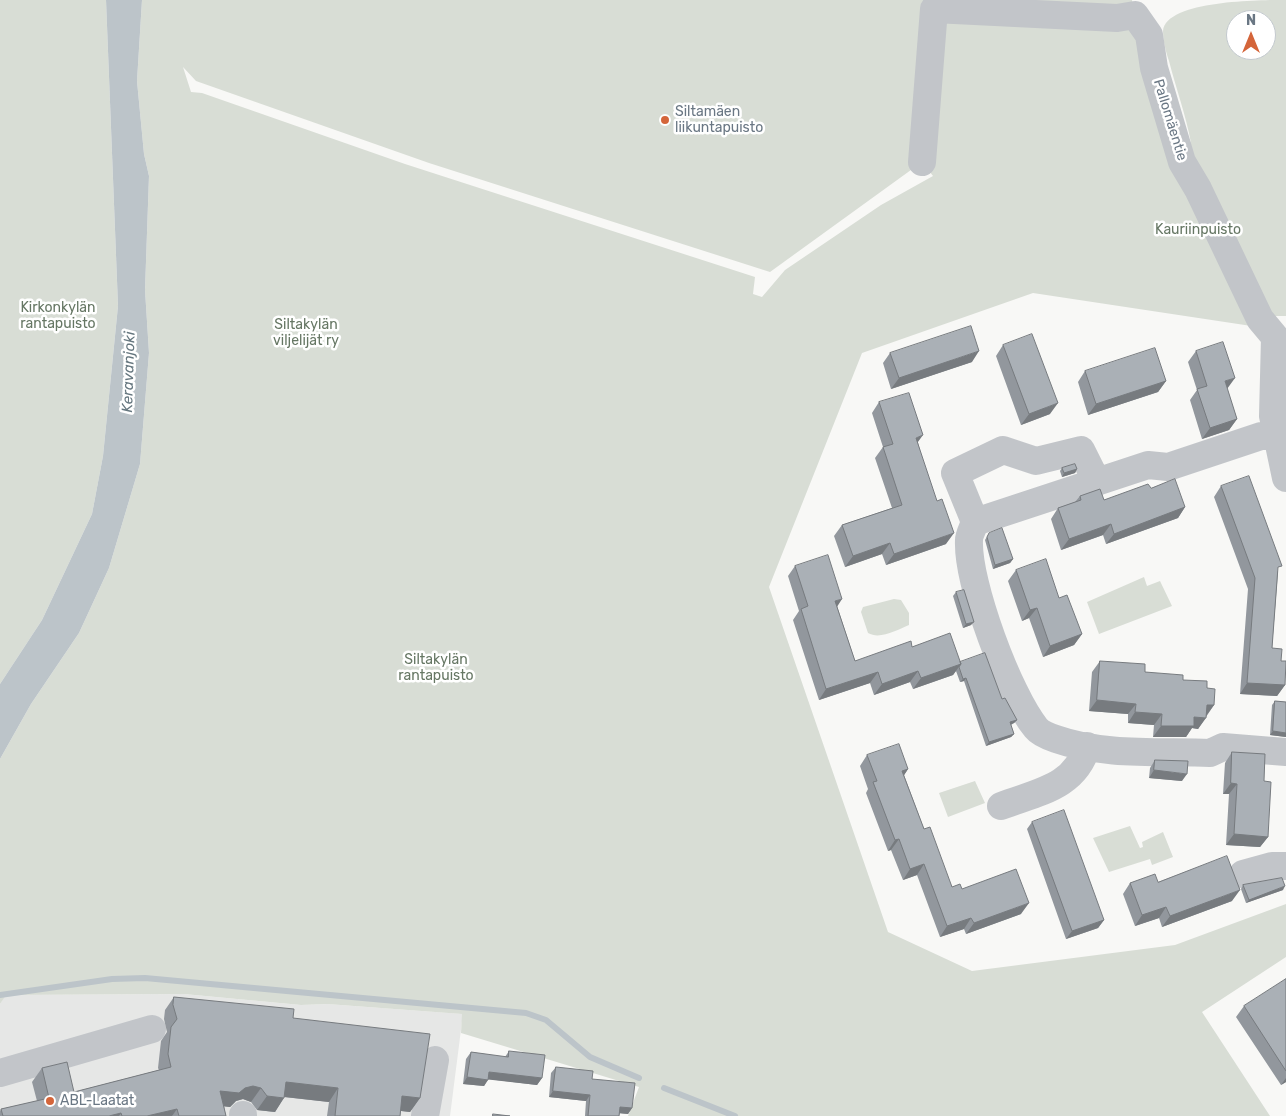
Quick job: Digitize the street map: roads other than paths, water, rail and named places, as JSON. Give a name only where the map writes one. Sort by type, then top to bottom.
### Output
[{"type":"street","name":"Pallomäentie","points":[[922,162],[934,9],[1117,18],[1135,15],[1149,35],[1154,68],[1182,162],[1202,197],[1260,319],[1275,337],[1274,416],[1276,436],[1286,478]]},
{"type":"street","points":[[975,522],[1148,465],[1168,467],[1261,436],[1276,436]]},
{"type":"street","points":[[1097,482],[1081,450],[1036,461],[1003,450],[955,473],[975,522],[969,540],[974,582],[988,625],[1017,698],[1037,730],[1056,739],[1115,750],[1210,752],[1224,747],[1286,752]]},
{"type":"street","points":[[1000,806],[1066,781],[1083,760],[1087,746]]},
{"type":"street","points":[[1242,874],[1272,866],[1286,866]]},
{"type":"street","points":[[0,1074],[152,1029]]},
{"type":"street","points":[[425,1116],[435,1060]]},
{"type":"water","name":"Keravanjoki","points":[[106,0],[142,0],[137,81],[144,154],[149,176],[145,290],[149,353],[140,464],[109,568],[79,633],[31,704],[0,759],[0,684],[42,620],[92,514],[103,456],[118,306]]},
{"type":"waterway","points":[[0,995],[112,979],[145,978],[526,1013],[546,1020],[590,1057],[639,1078]]},
{"type":"waterway","points":[[664,1088],[735,1116]]},
{"type":"place","name":"Siltamäen liikuntapuisto","points":[[665,120]]},
{"type":"place","name":"ABL-Laatat","points":[[50,1101]]},
{"type":"park label","name":"Kauriinpuisto","points":[[1198,230]]},
{"type":"park label","name":"Kirkonkylän rantapuisto","points":[[58,316]]},
{"type":"park label","name":"Siltakylän viljelijät ry","points":[[306,334]]},
{"type":"park label","name":"Siltakylän rantapuisto","points":[[436,668]]}]
